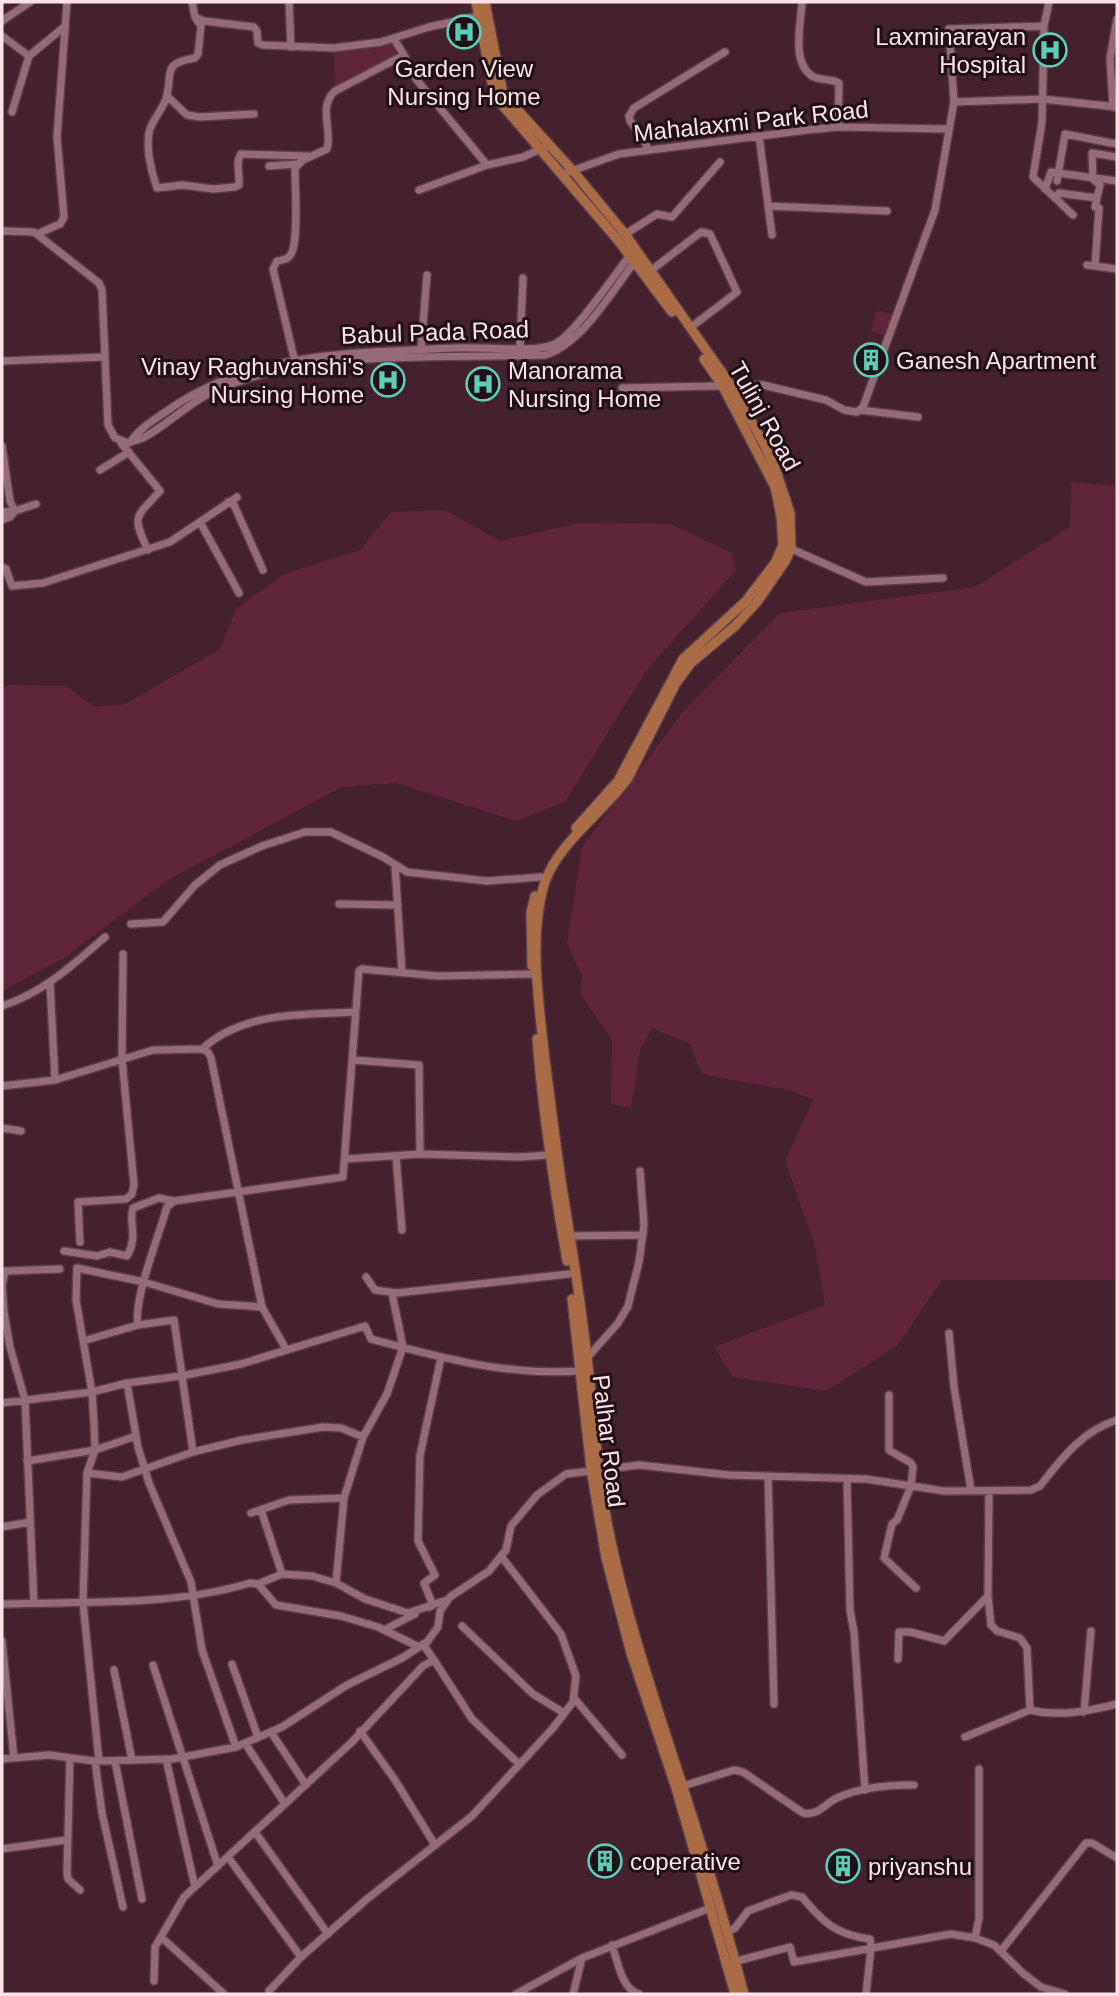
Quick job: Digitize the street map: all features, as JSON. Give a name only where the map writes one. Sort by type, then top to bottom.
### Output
[{"type":"main road","name":"Tulinj Road","points":[[476,2],[494,93],[539,150],[621,237]]},
{"type":"main road","name":"Tulinj Road","points":[[485,2],[503,94],[573,171],[690,328],[727,387],[775,487],[787,547]]},
{"type":"main road","name":"Tulinj Road","points":[[648,272],[727,387]]},
{"type":"main road","points":[[543,878],[558,850],[618,781],[683,659],[746,601],[787,547]]},
{"type":"main road","name":"Palhar Road","points":[[543,878],[531,912],[542,1102],[549,1155],[587,1359],[595,1469]]},
{"type":"main road","name":"Palhar Road","points":[[535,974],[569,1274],[595,1469],[624,1597],[679,1787],[710,1908],[744,1994]]},
{"type":"main road","name":"Palhar Road","points":[[679,1787],[727,1933],[735,1994]]},
{"type":"street","points":[[2,19],[30,2]]},
{"type":"street","points":[[37,234],[60,224],[64,216],[57,137],[67,2]]},
{"type":"street","points":[[192,2],[195,17],[201,26],[198,54],[195,58],[174,64],[168,78],[167,96],[150,129],[148,143],[155,184],[159,189],[177,186],[213,190],[235,187],[239,181],[241,154],[312,156]]},
{"type":"street","points":[[289,2],[292,47]]},
{"type":"street","points":[[802,2],[799,57],[804,69],[815,78],[835,80],[839,83],[838,127]]},
{"type":"street","points":[[1049,2],[1044,26],[1042,122],[1032,177],[1073,215]]},
{"type":"street","points":[[195,17],[204,21],[254,27],[260,44],[334,48],[394,39],[429,27],[479,16]]},
{"type":"street","points":[[954,102],[1042,99],[1115,107],[1110,58],[1117,19]]},
{"type":"street","points":[[860,410],[935,209],[954,102],[949,29],[1044,26]]},
{"type":"street","points":[[12,112],[29,56],[64,27]]},
{"type":"street","points":[[2,36],[29,56]]},
{"type":"street","points":[[394,39],[416,79],[487,165]]},
{"type":"street","points":[[648,150],[643,137],[630,121],[634,108],[725,52]]},
{"type":"street","points":[[270,166],[297,164],[327,149],[328,98],[335,91],[404,55]]},
{"type":"street","points":[[167,96],[187,116],[254,114]]},
{"type":"street","name":"Mahalaxmi Park Road","points":[[563,174],[619,154],[759,136],[838,127],[948,130]]},
{"type":"street","points":[[1058,177],[1065,134],[1117,144]]},
{"type":"street","points":[[759,136],[772,235]]},
{"type":"street","points":[[419,190],[548,145]]},
{"type":"street","points":[[1117,157],[1092,153],[1093,179],[1100,185],[1095,206],[1099,208],[1091,266],[1117,270]]},
{"type":"street","points":[[621,237],[657,214],[672,217],[720,162]]},
{"type":"street","points":[[295,363],[273,269],[276,261],[287,259],[292,253],[297,164]]},
{"type":"street","points":[[1045,189],[1051,173],[1058,177],[1117,181]]},
{"type":"street","points":[[1055,198],[1059,193],[1097,198]]},
{"type":"street","points":[[768,206],[887,211]]},
{"type":"street","points":[[2,231],[29,230],[37,234],[99,283],[102,290],[108,425],[160,491],[139,512],[137,521],[148,550]]},
{"type":"street","points":[[648,272],[701,232],[710,234],[737,292],[690,328]]},
{"type":"street","name":"Babul Pada Road","points":[[295,363],[456,355],[555,344],[564,338],[635,255]]},
{"type":"street","name":"Babul Pada Road","points":[[120,442],[131,442],[137,432],[215,382],[295,363],[343,354],[421,350],[545,355],[558,351],[589,321],[635,255]]},
{"type":"street","points":[[421,350],[427,275]]},
{"type":"street","points":[[520,348],[523,278]]},
{"type":"street","points":[[2,361],[105,356]]},
{"type":"street","points":[[622,388],[771,386],[826,400],[844,410],[918,417]]},
{"type":"street","points":[[2,446],[10,501],[15,511]]},
{"type":"street","points":[[100,470],[129,452]]},
{"type":"street","points":[[2,567],[6,569],[12,586],[43,583],[170,542],[237,497]]},
{"type":"street","points":[[228,502],[234,505],[262,570]]},
{"type":"street","points":[[2,512],[36,504]]},
{"type":"street","points":[[2,520],[15,511]]},
{"type":"street","points":[[201,522],[239,593]]},
{"type":"street","points":[[787,547],[866,582],[943,578]]},
{"type":"street","points":[[131,924],[163,922],[195,885],[220,865],[262,846],[304,832],[331,832],[407,872],[487,881],[543,878]]},
{"type":"street","points":[[395,865],[402,972]]},
{"type":"street","points":[[339,904],[398,905]]},
{"type":"street","points":[[2,1006],[50,983],[105,937]]},
{"type":"street","points":[[80,1242],[78,1202],[126,1199],[132,1194],[134,1185],[122,1059],[122,954]]},
{"type":"street","points":[[64,1251],[97,1256],[110,1252],[127,1256],[134,1232],[131,1214],[133,1208],[159,1198],[174,1201],[344,1177],[359,971],[470,976],[535,974]]},
{"type":"street","points":[[50,983],[55,1080]]},
{"type":"street","points":[[202,1049],[228,1030],[251,1021],[270,1017],[355,1012]]},
{"type":"street","points":[[2,1086],[55,1080],[153,1050],[202,1049],[208,1052],[262,1307],[286,1349]]},
{"type":"street","points":[[354,1060],[419,1065],[420,1154]]},
{"type":"street","points":[[2,1128],[21,1131]]},
{"type":"street","points":[[346,1159],[420,1154],[520,1157],[549,1155]]},
{"type":"street","points":[[396,1156],[402,1230]]},
{"type":"street","points":[[587,1359],[628,1307],[645,1214],[640,1171]]},
{"type":"street","points":[[138,1325],[137,1310],[144,1282],[167,1207],[174,1201]]},
{"type":"street","points":[[566,1236],[643,1235]]},
{"type":"street","points":[[123,1907],[102,1813],[83,1603],[87,1473],[95,1450],[92,1392],[76,1300],[77,1268],[144,1282],[218,1304],[262,1307]]},
{"type":"street","points":[[34,1603],[24,1400],[10,1347],[2,1286],[5,1271],[60,1269]]},
{"type":"street","points":[[366,1277],[376,1290],[392,1293],[569,1274]]},
{"type":"street","points":[[336,1583],[344,1498],[363,1437],[387,1394],[402,1347],[392,1293]]},
{"type":"street","points":[[83,1341],[138,1325],[174,1320],[192,1452]]},
{"type":"street","points":[[2,1404],[92,1392],[127,1383],[241,1364],[365,1326],[371,1339],[441,1358],[543,1374],[581,1371]]},
{"type":"street","points":[[949,1333],[954,1387],[971,1490]]},
{"type":"street","points":[[433,1605],[424,1583],[435,1575],[418,1541],[421,1455],[441,1358]]},
{"type":"street","points":[[127,1383],[145,1470],[195,1596],[195,1614],[202,1650],[236,1747]]},
{"type":"street","points":[[889,1395],[890,1450],[913,1467],[911,1486],[897,1520],[892,1524],[884,1558],[916,1588]]},
{"type":"street","points":[[2,1604],[83,1603],[195,1596],[250,1583],[258,1584],[282,1574],[312,1576],[336,1583],[365,1600],[408,1613],[448,1600],[489,1571],[506,1550],[511,1526],[537,1495],[566,1474],[639,1465],[729,1475],[847,1479],[944,1491],[1031,1490],[1040,1486],[1077,1441],[1099,1426],[1114,1421],[1117,1409]]},
{"type":"street","points":[[87,1473],[122,1477],[192,1452],[242,1440],[323,1427],[341,1428],[363,1437]]},
{"type":"street","points":[[27,1461],[95,1450],[136,1436]]},
{"type":"street","points":[[768,1476],[774,1704]]},
{"type":"street","points":[[847,1479],[849,1610],[854,1632],[865,1790]]},
{"type":"street","points":[[989,1491],[988,1596],[991,1625],[997,1631],[1020,1638],[1027,1648],[1030,1710]]},
{"type":"street","points":[[251,1513],[289,1500],[344,1498]]},
{"type":"street","points":[[261,1510],[282,1574]]},
{"type":"street","points":[[2,1527],[30,1522]]},
{"type":"street","points":[[269,1991],[301,1957],[472,1816],[564,1713],[574,1698],[576,1676],[561,1634],[501,1556]]},
{"type":"street","points":[[258,1584],[276,1605],[341,1616],[421,1646],[434,1660],[472,1719],[518,1763]]},
{"type":"street","points":[[898,1659],[899,1632],[910,1632],[944,1641],[988,1596]]},
{"type":"street","points":[[2,1759],[49,1755],[97,1761],[166,1759],[236,1747],[271,1732],[347,1685],[421,1646],[439,1627],[440,1611],[448,1600]]},
{"type":"street","points":[[384,1630],[433,1605]]},
{"type":"street","points":[[462,1626],[533,1693],[564,1713]]},
{"type":"street","points":[[1084,1712],[1091,1631]]},
{"type":"street","points":[[2,1641],[14,1758]]},
{"type":"street","points":[[154,1981],[155,1947],[184,1897],[352,1742],[422,1666],[434,1660]]},
{"type":"street","points":[[232,1664],[258,1737]]},
{"type":"street","points":[[153,1665],[218,1866]]},
{"type":"street","points":[[114,1670],[132,1760]]},
{"type":"street","points":[[574,1698],[622,1755]]},
{"type":"street","points":[[965,1737],[1030,1710],[1084,1712],[1117,1704]]},
{"type":"street","points":[[360,1731],[395,1780],[435,1845]]},
{"type":"street","points":[[271,1732],[306,1785]]},
{"type":"street","points":[[245,1743],[285,1804]]},
{"type":"street","points":[[70,1758],[66,1840],[68,1879],[80,1890]]},
{"type":"street","points":[[166,1759],[195,1887]]},
{"type":"street","points":[[115,1761],[142,1899]]},
{"type":"street","points":[[975,1938],[979,1918],[979,1769]]},
{"type":"street","points":[[679,1787],[734,1770],[743,1772],[803,1813],[810,1814],[819,1811],[834,1799],[865,1790],[914,1785]]},
{"type":"street","points":[[255,1832],[328,1934]]},
{"type":"street","points":[[2,1849],[66,1840]]},
{"type":"street","points":[[1001,1951],[1086,1843],[1092,1843],[1117,1858]]},
{"type":"street","points":[[228,1857],[301,1957]]},
{"type":"street","points":[[727,1933],[739,1924],[748,1911],[791,1895],[802,1897],[825,1923],[854,1937],[870,1939],[866,1994]]},
{"type":"street","points":[[516,1994],[582,1958],[710,1908]]},
{"type":"street","points":[[731,1962],[790,1947],[794,1962],[951,1934],[994,1945],[1041,1987],[1065,1994]]},
{"type":"street","points":[[161,1937],[224,1994]]},
{"type":"street","points":[[612,1945],[626,1986],[631,1992],[639,1994]]},
{"type":"street","points":[[573,1994],[582,1958]]},
{"type":"shaded area","points":[[394,39],[404,55],[335,91],[334,48]]},
{"type":"shaded area","points":[[877,310],[893,315],[885,335],[871,331]]},
{"type":"shaded area","points":[[1071,482],[1117,486],[1117,1280],[942,1280],[897,1346],[826,1391],[733,1377],[714,1347],[825,1305],[814,1242],[785,1161],[813,1100],[792,1091],[702,1074],[690,1044],[652,1028],[640,1050],[631,1108],[611,1104],[612,1040],[580,994],[582,976],[567,943],[582,847],[682,713],[780,613],[975,587],[1070,527]]},
{"type":"shaded area","points":[[445,510],[500,541],[579,523],[671,524],[732,553],[736,570],[646,671],[565,802],[516,821],[396,783],[342,787],[168,880],[64,958],[2,991],[2,688],[8,685],[66,686],[94,707],[125,704],[220,649],[236,609],[284,574],[360,550],[391,512]]},
{"type":"place","name":"Garden View Nursing Home","points":[[464,32]]},
{"type":"place","name":"Laxminarayan Hospital","points":[[1050,50]]},
{"type":"place","name":"Ganesh Apartment","points":[[871,360]]},
{"type":"place","name":"Vinay Raghuvanshi's Nursing Home","points":[[388,380]]},
{"type":"place","name":"Manorama Nursing Home","points":[[483,384]]},
{"type":"place","name":"coperative","points":[[605,1861]]},
{"type":"place","name":"priyanshu","points":[[843,1866]]}]
